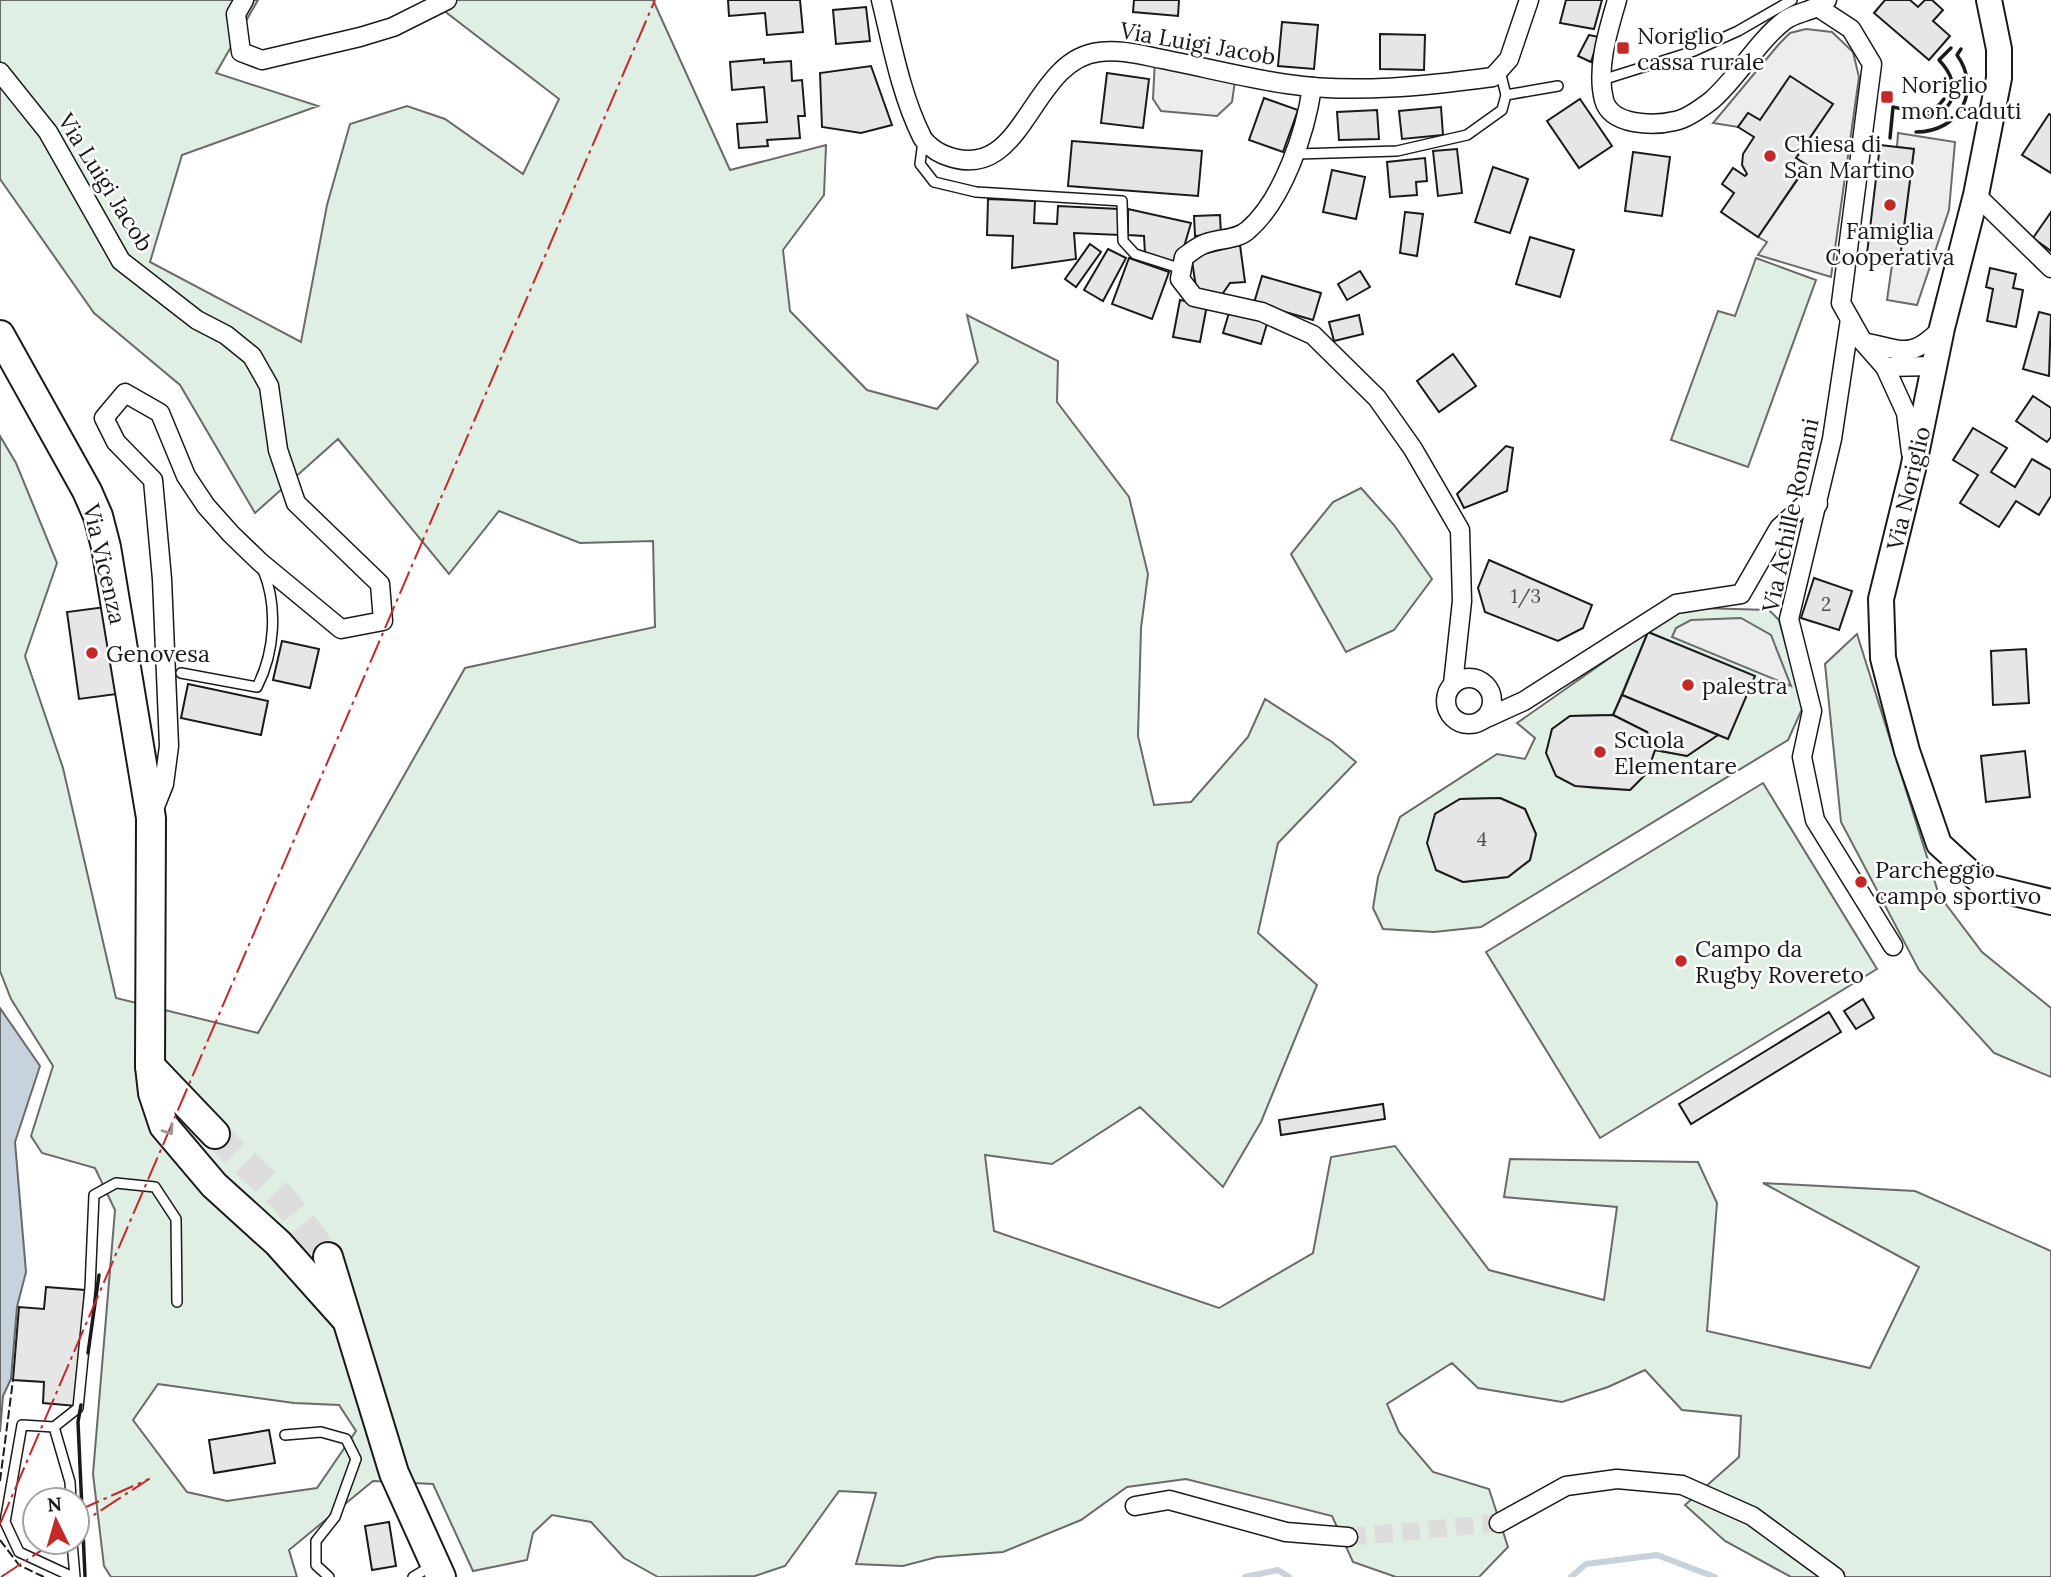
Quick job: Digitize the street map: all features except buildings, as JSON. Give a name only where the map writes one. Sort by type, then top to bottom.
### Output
[{"type":"main road","name":"Via Noriglio","points":[[1989,0],[1998,49],[1999,78],[1976,195],[1942,328],[1913,469],[1881,599],[1883,658],[1908,751],[1939,844],[1985,887],[2051,902]]},
{"type":"main road","name":"Via Vicenza","points":[[0,335],[87,491],[98,516],[114,593],[151,818],[150,1066],[153,1093],[164,1126],[214,1185],[278,1242],[346,1318]]},
{"type":"main road","points":[[150,1066],[215,1133]]},
{"type":"main road","points":[[328,1257],[374,1397],[394,1473],[429,1573]]},
{"type":"street","points":[[244,0],[236,14],[241,52],[262,60],[393,27],[447,0]]},
{"type":"street","points":[[881,0],[905,89],[923,140]]},
{"type":"street","points":[[1500,69],[1509,59],[1529,0]]},
{"type":"street","points":[[1617,0],[1601,68],[1604,103],[1617,116],[1643,124],[1678,121],[1712,100],[1758,45],[1787,19],[1823,4],[1852,29],[1872,64],[1841,303],[1864,342],[1885,367],[1906,413],[1913,469]]},
{"type":"street","name":"Via Luigi Jacob","points":[[923,140],[940,153],[963,160],[984,159],[1013,138],[1059,70],[1082,54],[1116,50],[1312,87],[1429,86],[1493,77],[1500,69]]},
{"type":"street","name":"Via Luigi Jacob","points":[[0,72],[48,132],[121,261],[143,280],[252,356],[269,386],[278,450],[296,503],[380,584],[383,621],[341,629],[260,562],[206,506],[186,476],[160,413],[125,393],[104,418],[116,442],[153,481],[162,579],[169,746],[164,785],[151,818]]},
{"type":"street","points":[[1312,87],[1309,112],[1297,154],[1264,211],[1248,230],[1228,239],[1206,243],[1184,257],[1180,279],[1194,297],[1262,312],[1313,335],[1377,398],[1413,449],[1460,530],[1462,601],[1453,684],[1446,697],[1448,711],[1452,717],[1465,724],[1482,720],[1524,701],[1676,604],[1741,594],[1779,528],[1805,504],[1818,504]]},
{"type":"street","points":[[1976,195],[2051,268]]},
{"type":"street","name":"Via Achille Romani","points":[[1850,319],[1832,439],[1789,619],[1812,710],[1802,757],[1815,820],[1893,946]]},
{"type":"street","points":[[1910,352],[1926,345],[1942,328]]},
{"type":"street","points":[[1864,342],[1910,352],[1934,366]]},
{"type":"street","points":[[1885,367],[1934,366]]},
{"type":"street","points":[[1453,684],[1467,678],[1487,686],[1491,708],[1482,720]]},
{"type":"street","points":[[1499,1523],[1566,1486],[1618,1479],[1682,1485],[1752,1516],[1828,1572]]},
{"type":"street","points":[[1135,1506],[1169,1500],[1286,1532],[1348,1537]]},
{"type":"lane","points":[[1602,80],[1694,51],[1738,31],[1792,0]]},
{"type":"lane","points":[[1297,154],[1397,151],[1467,135],[1502,110],[1506,95],[1500,69]]},
{"type":"lane","points":[[1506,95],[1558,86]]},
{"type":"lane","points":[[923,140],[920,164],[934,182],[976,192],[1122,201],[1124,242],[1135,254],[1182,269]]},
{"type":"lane","points":[[181,673],[257,687],[262,676],[275,608],[260,562]]},
{"type":"lane","points":[[73,1556],[74,1577],[19,1552],[5,1522],[22,1425],[54,1427],[78,1408],[90,1288],[94,1195],[116,1183],[155,1187],[176,1220],[177,1302]]},
{"type":"lane","points":[[54,1427],[70,1486]]},
{"type":"lane","points":[[285,1435],[321,1432],[346,1439],[356,1460],[335,1517],[316,1541],[316,1565],[329,1577]]},
{"type":"green space","points":[[0,0],[258,0],[216,73],[318,106],[182,155],[150,262],[301,342],[327,205],[350,124],[407,106],[445,119],[523,174],[559,99],[430,0],[653,0],[730,170],[826,145],[824,195],[783,250],[790,311],[867,390],[937,409],[978,362],[967,315],[1058,361],[1057,402],[1129,497],[1148,574],[1141,628],[1138,736],[1154,805],[1191,802],[1248,737],[1265,699],[1332,742],[1356,762],[1278,843],[1258,933],[1317,985],[1261,1122],[1223,1187],[1140,1107],[1052,1164],[985,1155],[994,1231],[1219,1308],[1313,1253],[1331,1157],[1395,1146],[1489,1270],[1604,1300],[1617,1207],[1504,1197],[1510,1159],[1698,1162],[1717,1203],[1707,1331],[1870,1368],[1919,1267],[1763,1183],[1915,1191],[2051,1251],[2051,1577],[1791,1577],[1725,1541],[1685,1505],[1739,1457],[1741,1416],[1682,1410],[1645,1370],[1608,1387],[1562,1402],[1478,1388],[1452,1363],[1387,1404],[1399,1432],[1433,1472],[1489,1489],[1508,1547],[1479,1577],[1396,1577],[1353,1562],[1332,1516],[1186,1479],[1127,1487],[1081,1520],[1003,1552],[937,1557],[903,1566],[856,1564],[876,1493],[839,1491],[785,1566],[755,1576],[658,1577],[624,1558],[591,1522],[552,1515],[533,1533],[527,1560],[473,1571],[433,1484],[373,1481],[289,1550],[297,1577],[111,1577],[104,1566],[93,1474],[115,1210],[95,1168],[42,1153],[31,1136],[53,1066],[11,999],[0,971],[0,436],[16,463],[57,563],[25,656],[63,768],[116,998],[258,1033],[465,668],[655,627],[653,541],[580,543],[499,511],[449,574],[338,439],[255,513],[180,385],[94,313],[0,179]],"holes":[[[158,1384],[294,1403],[339,1405],[356,1431],[317,1488],[227,1501],[187,1492],[133,1420]]]},
{"type":"green space","points":[[1756,258],[1816,280],[1748,467],[1671,440],[1718,311],[1735,316]]},
{"type":"green space","points":[[1361,488],[1394,525],[1432,579],[1394,630],[1346,652],[1291,554],[1333,502]]},
{"type":"green space","points":[[1701,608],[1769,610],[1779,620],[1803,707],[1788,740],[1481,927],[1434,932],[1383,929],[1373,908],[1378,877],[1400,817],[1497,754],[1525,759],[1535,738],[1517,723],[1677,611]],"holes":[[[1648,632],[1754,676],[1728,739],[1718,735],[1687,756],[1655,750],[1647,773],[1630,790],[1596,788],[1568,782],[1558,775],[1551,765],[1549,750],[1552,729],[1570,716],[1613,715]],[[1500,798],[1525,809],[1536,834],[1530,860],[1508,877],[1463,882],[1436,870],[1435,814],[1460,799]]]},
{"type":"green space","points":[[1857,634],[1939,895],[1982,952],[2051,1008],[2051,1077],[1994,1053],[1919,970],[1841,822],[1825,664]]},
{"type":"green space","name":"Campo da Rugby Rovereto","points":[[1763,783],[1877,969],[1600,1138],[1486,952]]},
{"type":"shaded area","points":[[1806,29],[1832,32],[1853,52],[1859,77],[1831,277],[1758,255],[1767,242],[1758,237],[1807,166],[1796,158],[1832,105],[1760,120],[1748,113],[1738,127],[1713,123],[1779,44],[1790,33]]},
{"type":"shaded area","points":[[1155,58],[1236,74],[1232,102],[1217,116],[1161,111],[1153,99]]},
{"type":"shaded area","points":[[1898,133],[1955,142],[1949,210],[1917,305],[1887,300],[1892,265],[1899,265],[1914,149],[1897,147]]},
{"type":"shaded area","points":[[1741,618],[1771,635],[1791,686],[1672,637],[1676,628],[1691,620]]},
{"type":"shaded area","points":[[0,1008],[40,1066],[15,1142],[26,1272],[17,1307],[11,1379],[3,1396],[0,1432]]},
{"type":"waterway","points":[[1571,1577],[1586,1564],[1657,1555],[1715,1577]]},
{"type":"waterway","points":[[1245,1577],[1278,1570],[1289,1577]]},
{"type":"tunnel","points":[[215,1134],[284,1200],[328,1257]]},
{"type":"tunnel","points":[[1348,1537],[1499,1523]]},
{"type":"fence","points":[[0,1481],[13,1380]]},
{"type":"fence","points":[[0,1540],[19,1565],[44,1577]]},
{"type":"wall","points":[[1917,117],[1940,112],[1948,106],[1952,98],[1952,80],[1939,60],[1951,48]]},
{"type":"wall","points":[[1916,132],[1944,125],[1955,117],[1962,107],[1967,95],[1967,82],[1957,55],[1961,49]]},
{"type":"wall","points":[[1890,138],[1893,107],[1914,111],[1928,110],[1939,105],[1944,99]]},
{"type":"wall","points":[[88,1353],[99,1275]]},
{"type":"wall","points":[[81,1405],[78,1422],[85,1576]]},
{"type":"power","points":[[0,1524],[655,0]]},
{"type":"power","points":[[91,1505],[149,1479],[91,1517]]},
{"type":"power","points":[[1,1577],[33,1556]]},
{"type":"place","name":"Noriglio cassa rurale","points":[[1623,48]]},
{"type":"place","name":"Noriglio mon.caduti","points":[[1887,97]]},
{"type":"place","name":"Chiesa di San Martino","points":[[1770,156]]},
{"type":"place","name":"Famiglia Cooperativa","points":[[1890,205]]},
{"type":"place","name":"Genovesa","points":[[92,653]]},
{"type":"place","name":"palestra","points":[[1688,685]]},
{"type":"place","name":"Scuola Elementare","points":[[1600,752]]},
{"type":"place","name":"Parcheggio campo sportivo","points":[[1861,882]]},
{"type":"place","name":"Campo da Rugby Rovereto","points":[[1681,961]]}]
